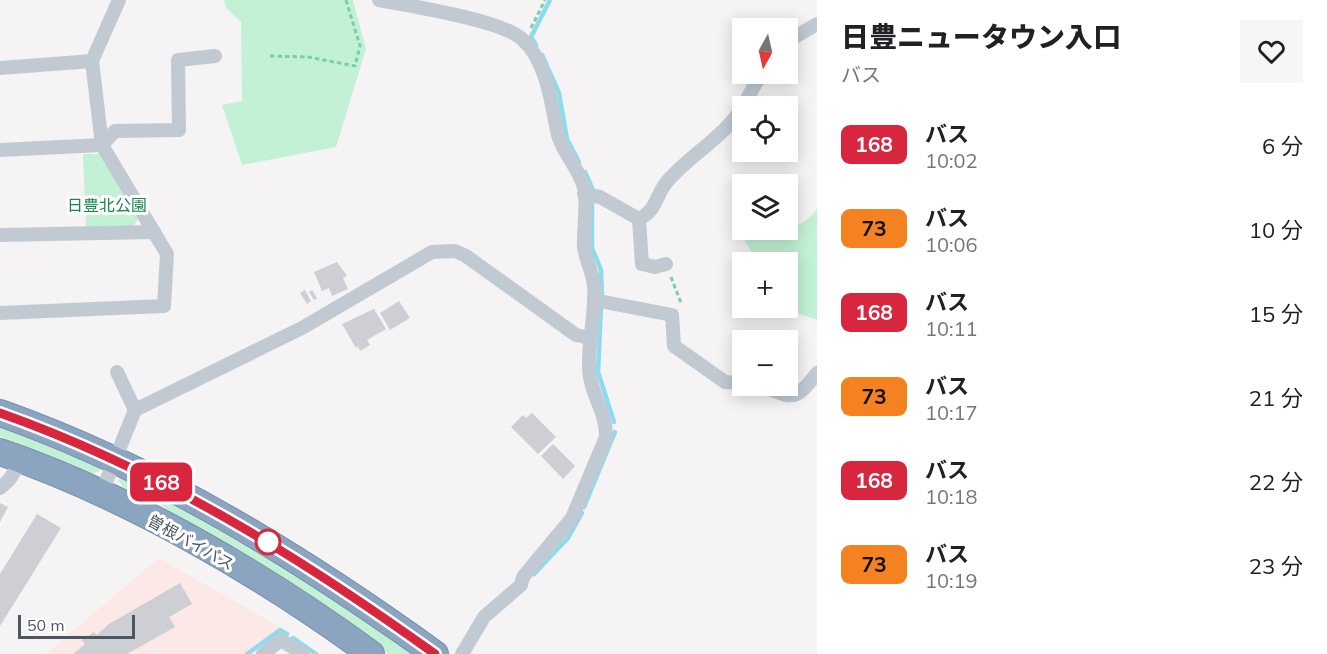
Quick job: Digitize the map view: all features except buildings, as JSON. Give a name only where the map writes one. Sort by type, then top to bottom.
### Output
[{"type":"highway","points":[[0,413],[44,428],[116,461],[178,490],[231,519],[368,606],[435,654]]},
{"type":"highway","name":"曽根バイパス","points":[[11,456],[102,494],[204,547],[338,630],[371,654]]},
{"type":"street","points":[[0,313],[164,306],[167,254],[102,146],[92,62],[120,0]]},
{"type":"street","points":[[379,0],[490,23],[510,29],[525,40],[543,72],[552,96],[561,144],[584,187],[584,250],[592,272],[598,301],[588,366],[591,387],[606,427],[606,437],[577,508],[563,532],[523,577],[521,585],[484,617],[462,654]]},
{"type":"street","points":[[798,34],[817,24]]},
{"type":"street","points":[[0,150],[102,146],[116,131],[179,130],[178,60],[215,56]]},
{"type":"street","points":[[0,68],[92,62]]},
{"type":"street","points":[[639,219],[656,207],[665,184],[732,118]]},
{"type":"street","points":[[584,194],[600,197],[639,219]]},
{"type":"street","points":[[639,219],[642,264],[655,267],[666,264]]},
{"type":"street","points":[[0,235],[154,232]]},
{"type":"street","points":[[102,494],[135,410],[293,333],[386,282],[427,255],[439,251],[455,251],[466,256],[576,335],[591,338]]},
{"type":"street","points":[[598,301],[672,315]]},
{"type":"street","points":[[681,303],[672,315],[674,346],[725,382],[732,382]]},
{"type":"street","points":[[117,372],[135,410]]},
{"type":"street","points":[[798,394],[817,373]]},
{"type":"street","points":[[2,487],[11,456]]},
{"type":"street","points":[[263,654],[281,640],[303,654]]},
{"type":"path","points":[[270,56],[308,57],[355,66],[360,46],[346,0]]},
{"type":"path","points":[[525,40],[545,0]]},
{"type":"path","points":[[666,264],[681,303]]},
{"type":"shaded area","points":[[159,558],[280,627],[244,654],[46,654]]},
{"type":"green space","points":[[224,0],[353,0],[366,49],[336,147],[242,165],[222,105],[242,101],[241,22],[226,8]]},
{"type":"green space","name":"日豊北公園","points":[[83,154],[103,154],[139,217],[133,227],[86,228]]},
{"type":"green space","points":[[817,209],[817,320],[798,313],[798,252],[751,252],[745,240],[798,240],[798,225]]},
{"type":"green space","points":[[0,422],[100,467],[100,471],[91,474],[0,436]]},
{"type":"green space","points":[[125,475],[353,605],[377,630],[410,654],[388,654],[342,622],[192,529],[163,506],[123,487],[118,480]]},
{"type":"waterway","points":[[536,45],[531,37],[550,0]]},
{"type":"waterway","points":[[542,55],[559,93],[567,139],[579,162]]},
{"type":"waterway","points":[[585,172],[593,190]]},
{"type":"waterway","points":[[592,204],[592,248],[601,270],[602,297]]},
{"type":"waterway","points":[[601,307],[598,372],[614,422]]},
{"type":"waterway","points":[[584,507],[615,432]]},
{"type":"waterway","points":[[534,574],[568,538],[582,513]]},
{"type":"waterway","points":[[247,654],[280,630],[287,634]]},
{"type":"waterway","points":[[293,638],[316,654]]},
{"type":"bus line","name":"168","points":[[0,413],[44,428],[116,461],[178,490],[231,519],[368,606],[435,654]]}]
